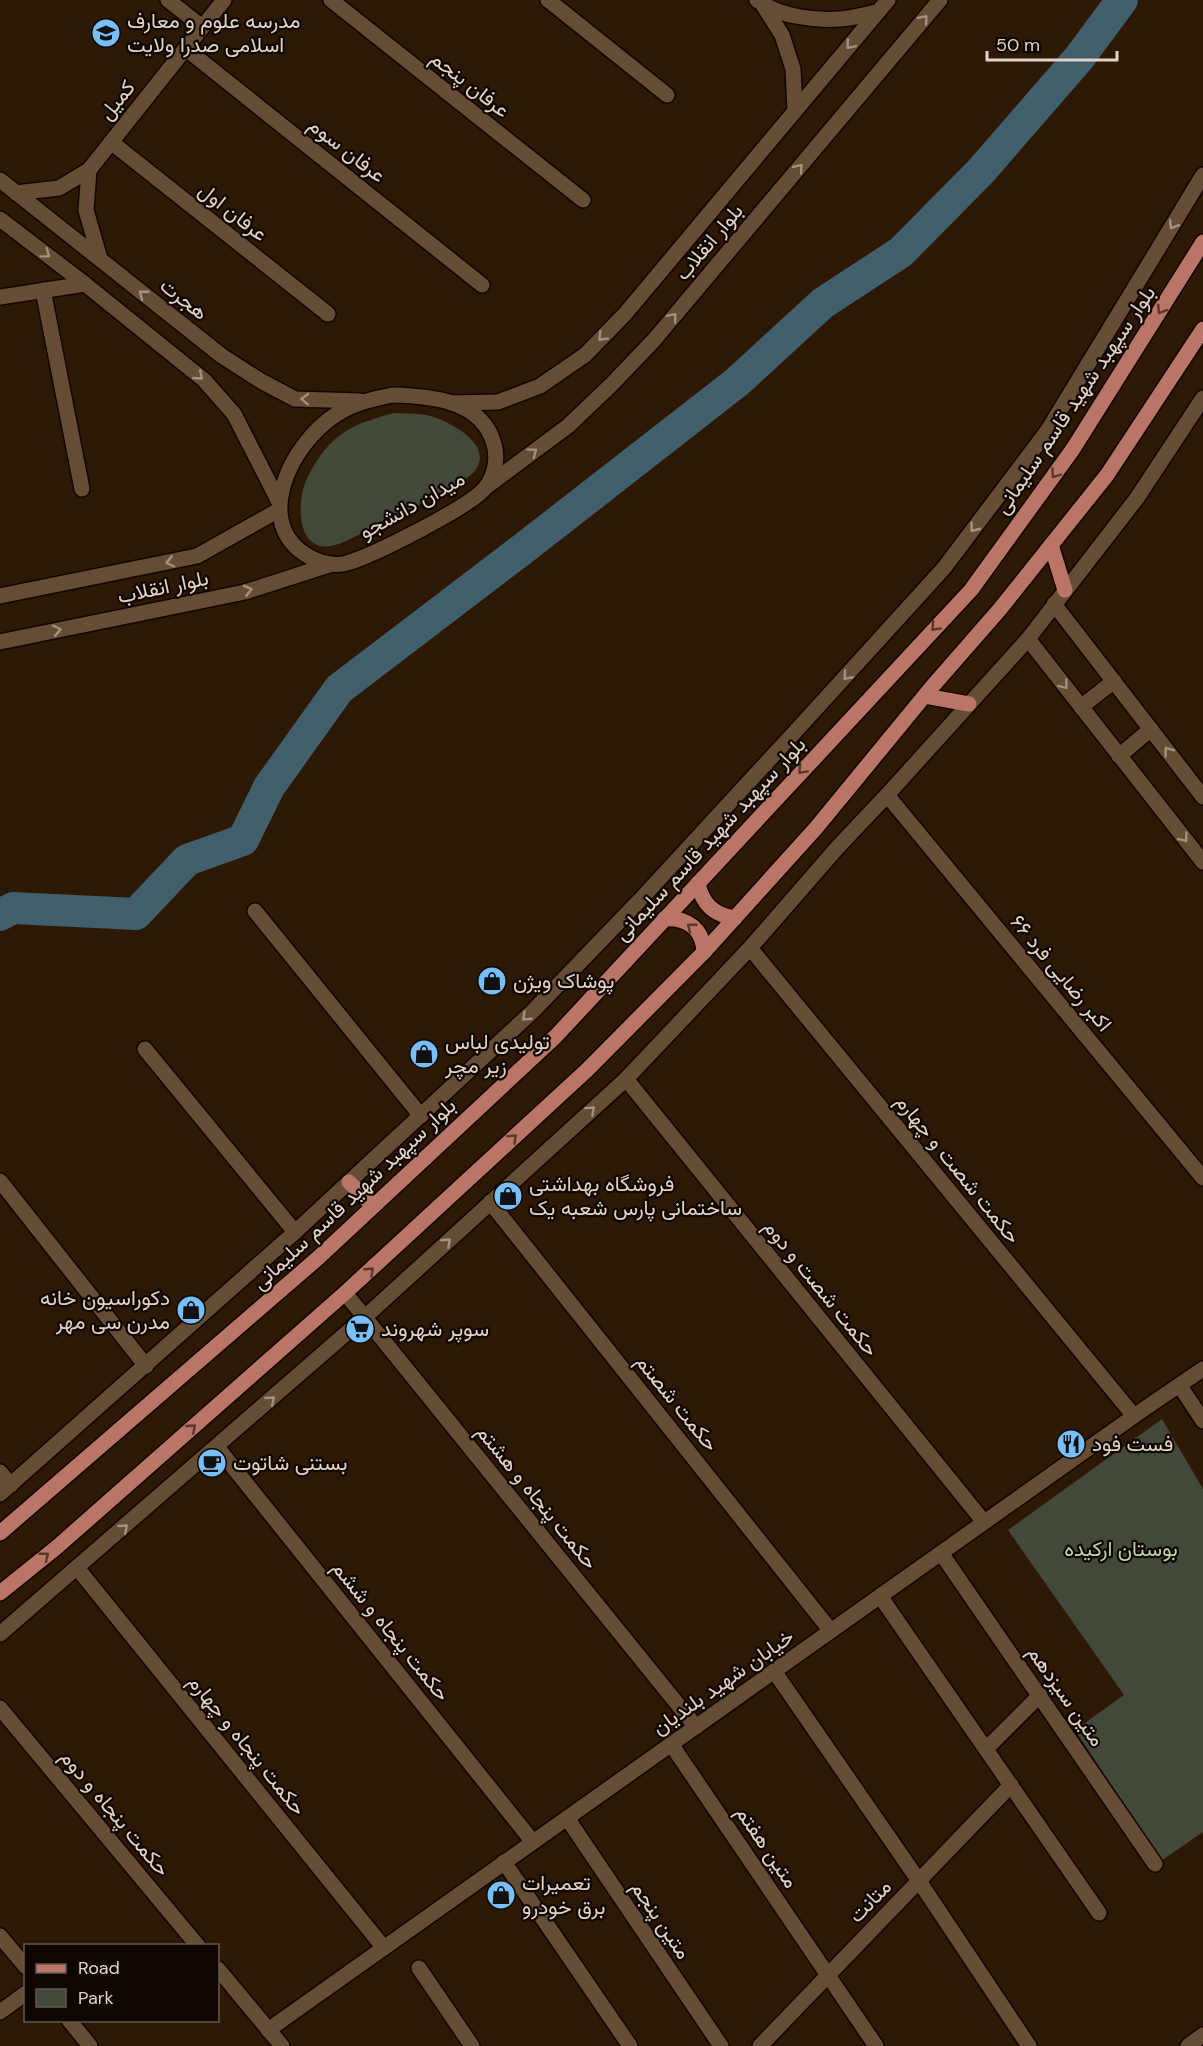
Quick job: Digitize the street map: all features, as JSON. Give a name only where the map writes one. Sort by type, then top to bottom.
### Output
[{"type":"main road","name":"بلوار سپهبد شهید قاسم سلیمانی","points":[[0,1533],[309,1265],[556,1036],[970,590],[1073,449],[1203,243]]},
{"type":"main road","points":[[0,1593],[64,1540],[345,1293],[587,1070],[704,952],[816,828],[1000,609],[1107,475],[1203,329]]},
{"type":"main road","points":[[1051,545],[1065,590]]},
{"type":"main road","points":[[925,696],[969,704]]},
{"type":"main road","points":[[698,883],[700,892],[710,908],[717,913],[735,918]]},
{"type":"main road","points":[[664,919],[679,919],[692,926],[702,938],[704,952]]},
{"type":"main road","points":[[349,1182],[373,1206]]},
{"type":"street","points":[[168,0],[202,27]]},
{"type":"street","name":"کمیل","points":[[89,170],[224,0]]},
{"type":"street","name":"عرفان پنجم","points":[[331,0],[583,200]]},
{"type":"street","points":[[548,0],[668,95]]},
{"type":"street","name":"بلوار انقلاب","points":[[486,487],[568,426],[654,340],[940,0]]},
{"type":"street","points":[[760,2],[800,17],[839,19],[883,6]]},
{"type":"street","points":[[760,2],[783,35],[793,69],[795,110]]},
{"type":"street","name":"بلوار انقلاب","points":[[451,403],[498,402],[540,386],[585,355],[625,314],[883,6]]},
{"type":"street","name":"عرفان سوم","points":[[185,48],[482,285]]},
{"type":"street","name":"عرفان اول","points":[[111,142],[328,314]]},
{"type":"street","points":[[16,193],[59,188],[89,170]]},
{"type":"street","points":[[89,170],[86,210],[100,259]]},
{"type":"street","points":[[0,1472],[5,1490],[296,1232],[421,1116],[532,1012],[640,900],[944,568],[1048,430],[1203,175]]},
{"type":"street","name":"هجرت","points":[[0,180],[222,356],[261,381],[295,399],[363,401]]},
{"type":"street","points":[[0,219],[204,380],[234,414],[279,506],[284,530],[296,547],[306,556],[332,564]]},
{"type":"street","points":[[0,297],[85,284]]},
{"type":"street","points":[[43,290],[82,489]]},
{"type":"street","name":"میدان دانشجو","points":[[279,506],[284,484],[296,457],[314,433],[336,414],[363,401],[392,395],[422,396],[464,407],[476,414],[492,435],[496,462],[486,487],[477,497],[413,533],[346,564],[332,564]]},
{"type":"street","points":[[0,1635],[365,1317],[626,1079],[750,948],[837,848],[1028,639],[1137,498],[1203,398]]},
{"type":"street","name":"بلوار انقلاب","points":[[0,596],[197,556],[279,506]]},
{"type":"street","name":"بلوار انقلاب","points":[[0,642],[245,592],[332,564]]},
{"type":"street","points":[[1054,604],[1203,797]]},
{"type":"street","points":[[1028,639],[1203,862]]},
{"type":"street","points":[[1081,707],[1114,681]]},
{"type":"street","points":[[1119,756],[1151,729]]},
{"type":"street","name":"۶۶ اکبر رضایی فرد","points":[[887,795],[1203,1178]]},
{"type":"street","points":[[255,911],[421,1116]]},
{"type":"street","name":"حکمت شصت و چهارم","points":[[750,948],[1134,1416]]},
{"type":"street","points":[[145,1049],[296,1232]]},
{"type":"street","name":"حکمت شصت و دوم","points":[[626,1079],[984,1522]]},
{"type":"street","points":[[0,1181],[146,1366]]},
{"type":"street","name":"حکمت شصتم","points":[[490,1202],[831,1631]]},
{"type":"street","name":"حکمت پنجاه و هشتم","points":[[345,1293],[696,1727]]},
{"type":"street","name":"خیابان شهید بلندیان","points":[[268,2030],[941,1552],[1203,1369]]},
{"type":"street","points":[[1180,1386],[1203,1421]]},
{"type":"street","name":"حکمت پنجاه و ششم","points":[[217,1447],[533,1842]]},
{"type":"street","name":"متین سیزدهم","points":[[941,1552],[1155,1864]]},
{"type":"street","name":"حکمت پنجاه و چهارم","points":[[78,1569],[384,1948]]},
{"type":"street","points":[[880,1596],[1099,1913]]},
{"type":"street","points":[[774,1671],[919,1881],[1029,2046]]},
{"type":"street","points":[[986,1749],[1040,1695]]},
{"type":"street","name":"حکمت پنجاه و دوم","points":[[0,1708],[196,1944]]},
{"type":"street","name":"متین هفتم","points":[[671,1744],[876,2046]]},
{"type":"street","name":"متانت","points":[[760,2046],[1011,1785]]},
{"type":"street","name":"متین پنجم","points":[[567,1818],[721,2046]]},
{"type":"street","points":[[504,1862],[630,2046]]},
{"type":"street","points":[[0,1936],[24,1965]]},
{"type":"street","points":[[419,1968],[472,2046]]},
{"type":"street","points":[[219,1970],[282,2046]]},
{"type":"street","points":[[0,2012],[24,1994]]},
{"type":"street","points":[[71,2022],[90,2046]]},
{"type":"street","points":[[1188,2046],[1203,2035]]},
{"type":"green space","points":[[394,413],[431,416],[467,435],[479,451],[480,460],[475,470],[466,479],[441,493],[344,542],[331,546],[320,546],[311,541],[302,525],[301,503],[305,483],[317,461],[329,445],[347,430]]},
{"type":"green space","name":"بوستان ارکیده","points":[[1162,1419],[1203,1489],[1203,1832],[1161,1861],[1075,1730],[1124,1695],[1008,1530]]},
{"type":"waterway","points":[[0,915],[13,908],[136,914],[187,860],[243,840],[269,787],[339,689],[737,382],[823,303],[901,252],[981,171],[1079,58],[1122,0]]},
{"type":"place","name":"مدرسه علوم و معارف اسلامی صدرا ولایت","points":[[106,33]]},
{"type":"place","name":"پوشاک ویژن","points":[[492,981]]},
{"type":"place","name":"تولیدی لباس زیر مچر","points":[[424,1054]]},
{"type":"place","name":"فروشگاه بهداشتی ساختمانی پارس شعبه یک","points":[[508,1196]]},
{"type":"place","name":"دکوراسیون خانه مدرن سی مهر","points":[[191,1310]]},
{"type":"place","name":"سوپر شهروند","points":[[360,1329]]},
{"type":"place","name":"فست فود","points":[[1071,1444]]},
{"type":"place","name":"بستنی شاتوت","points":[[212,1463]]},
{"type":"place","name":"تعمیرات برق خودرو","points":[[501,1895]]}]
